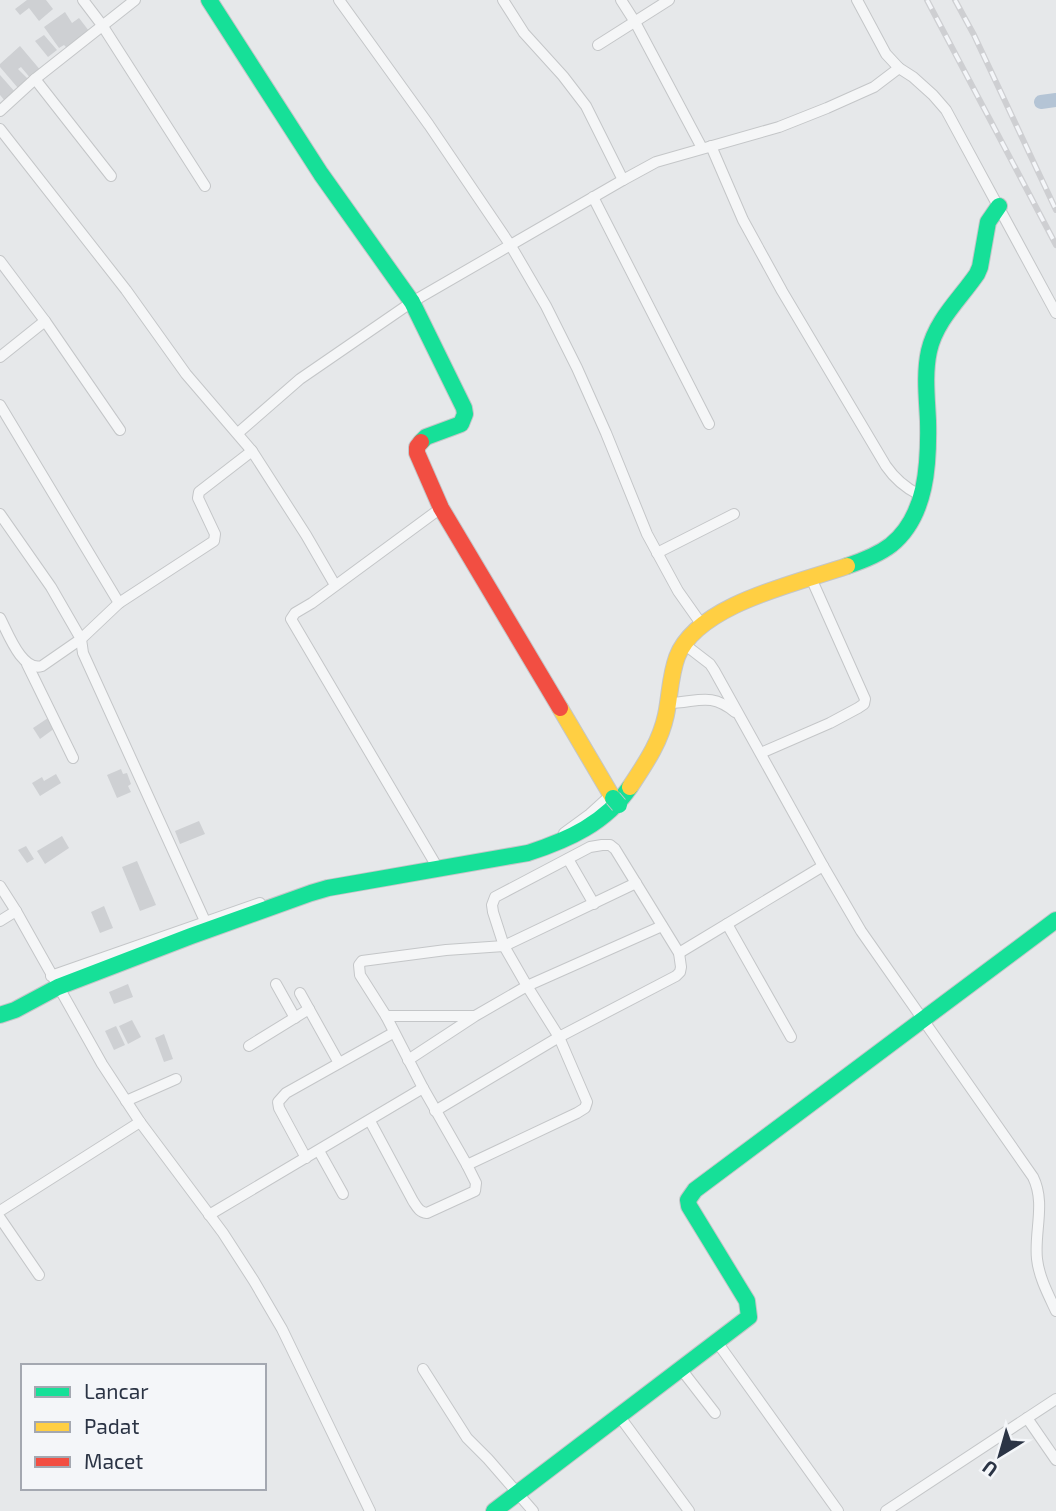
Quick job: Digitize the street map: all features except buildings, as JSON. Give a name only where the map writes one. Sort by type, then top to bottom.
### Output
[{"type":"street","points":[[83,0],[102,25],[205,186]]},
{"type":"street","points":[[0,111],[35,79],[135,0]]},
{"type":"street","points":[[209,0],[321,174],[412,302],[465,414],[461,424],[426,437],[417,447],[417,453],[441,508],[615,800]]},
{"type":"street","points":[[339,0],[429,125],[511,246],[546,306],[606,433],[647,534],[678,591],[702,625]]},
{"type":"street","points":[[503,0],[524,33],[586,106],[623,180]]},
{"type":"street","points":[[621,0],[707,147],[782,291],[886,466],[893,476],[917,490]]},
{"type":"street","points":[[598,45],[669,0]]},
{"type":"street","points":[[858,0],[886,54],[946,110],[1056,313]]},
{"type":"street","points":[[238,433],[300,379],[412,302],[623,180],[656,162],[779,127],[827,108],[874,87],[899,68]]},
{"type":"street","points":[[35,79],[111,176]]},
{"type":"street","points":[[0,129],[186,374],[252,451],[335,585]]},
{"type":"street","points":[[593,197],[709,424]]},
{"type":"street","points":[[55,981],[328,888],[506,858],[553,846],[605,814],[657,745],[668,703],[673,666],[684,643],[702,625],[728,608],[877,556],[900,538],[908,526],[917,510],[917,490],[928,435],[926,376],[931,345],[943,320],[977,274],[988,222],[999,206]]},
{"type":"street","points":[[0,261],[120,430]]},
{"type":"street","points":[[0,357],[45,321]]},
{"type":"street","points":[[0,405],[119,603]]},
{"type":"street","points":[[27,664],[35,668],[41,666],[81,639],[119,603],[214,541],[215,534],[198,498],[199,492],[252,451]]},
{"type":"street","points":[[436,865],[291,619],[301,608],[312,603],[441,508]]},
{"type":"street","points":[[0,514],[51,587],[81,639],[83,653],[205,921]]},
{"type":"street","points":[[657,553],[734,514]]},
{"type":"street","points":[[761,753],[830,723],[864,704],[865,699],[811,578]]},
{"type":"street","points":[[0,618],[27,664],[73,758]]},
{"type":"street","points":[[684,643],[714,670],[861,931],[1036,1183],[1040,1222],[1037,1258],[1056,1311]]},
{"type":"street","points":[[668,703],[712,699],[727,706],[741,718]]},
{"type":"street","points":[[0,1015],[15,1010],[55,981],[205,921],[327,884],[515,851],[560,835],[615,800]]},
{"type":"street","points":[[435,1111],[559,1037],[680,972],[679,953],[610,845],[590,847],[495,897],[492,905],[504,946],[559,1037],[587,1102],[585,1108],[467,1165]]},
{"type":"street","points":[[568,859],[594,904]]},
{"type":"street","points":[[679,953],[823,866]]},
{"type":"street","points":[[370,1121],[413,1201],[422,1212],[427,1213],[475,1191],[475,1183],[467,1165],[435,1111],[386,1016],[360,975],[359,965],[362,961],[446,950],[504,946],[636,883]]},
{"type":"street","points":[[0,886],[102,1065],[140,1122],[240,1258],[282,1329],[370,1511]]},
{"type":"street","points":[[0,921],[16,911]]},
{"type":"street","points":[[494,1511],[747,1319],[750,1314],[747,1301],[689,1206],[688,1200],[695,1190],[1056,920]]},
{"type":"street","points":[[727,924],[791,1037]]},
{"type":"street","points":[[408,1060],[527,986],[662,926]]},
{"type":"street","points":[[276,984],[295,1018]]},
{"type":"street","points":[[300,993],[339,1063]]},
{"type":"street","points":[[249,1046],[309,1009]]},
{"type":"street","points":[[386,1016],[475,1016]]},
{"type":"street","points":[[306,1158],[278,1108],[278,1102],[286,1093],[393,1033]]},
{"type":"street","points":[[126,1101],[176,1079]]},
{"type":"street","points":[[209,1215],[423,1088]]},
{"type":"street","points":[[0,1211],[140,1122]]},
{"type":"street","points":[[319,1151],[343,1194]]},
{"type":"street","points":[[0,1218],[39,1275]]},
{"type":"street","points":[[717,1342],[838,1511]]},
{"type":"street","points":[[423,1369],[467,1438],[533,1511]]},
{"type":"street","points":[[681,1369],[715,1413]]},
{"type":"street","points":[[886,1511],[1056,1399]]},
{"type":"street","points":[[620,1417],[689,1511]]},
{"type":"street","points":[[1027,1418],[1056,1460]]},
{"type":"waterway","points":[[1041,102],[1056,100]]},
{"type":"railway","points":[[927,0],[1056,245]]},
{"type":"railway","points":[[955,0],[1056,210]]},
{"type":"traffic: fast","points":[[209,0],[321,174],[412,302],[464,408],[461,424],[426,437],[421,442]]},
{"type":"traffic: fast","points":[[847,566],[875,555],[891,545],[903,533],[919,504],[928,454],[926,377],[929,351],[937,329],[977,274],[988,222],[999,206]]},
{"type":"traffic: fast","points":[[0,1015],[58,987],[311,893],[543,848],[572,836],[598,820],[610,811],[630,787]]},
{"type":"traffic: fast","points":[[613,798],[619,805]]},
{"type":"traffic: fast","points":[[494,1511],[749,1317],[747,1301],[689,1206],[688,1200],[695,1190],[1056,920]]},
{"type":"traffic: slow","points":[[630,787],[660,735],[677,657],[688,639],[705,623],[727,609],[777,588],[847,566]]},
{"type":"traffic: slow","points":[[560,708],[613,798]]},
{"type":"traffic: jam","points":[[421,442],[417,453],[441,508],[560,708]]}]
